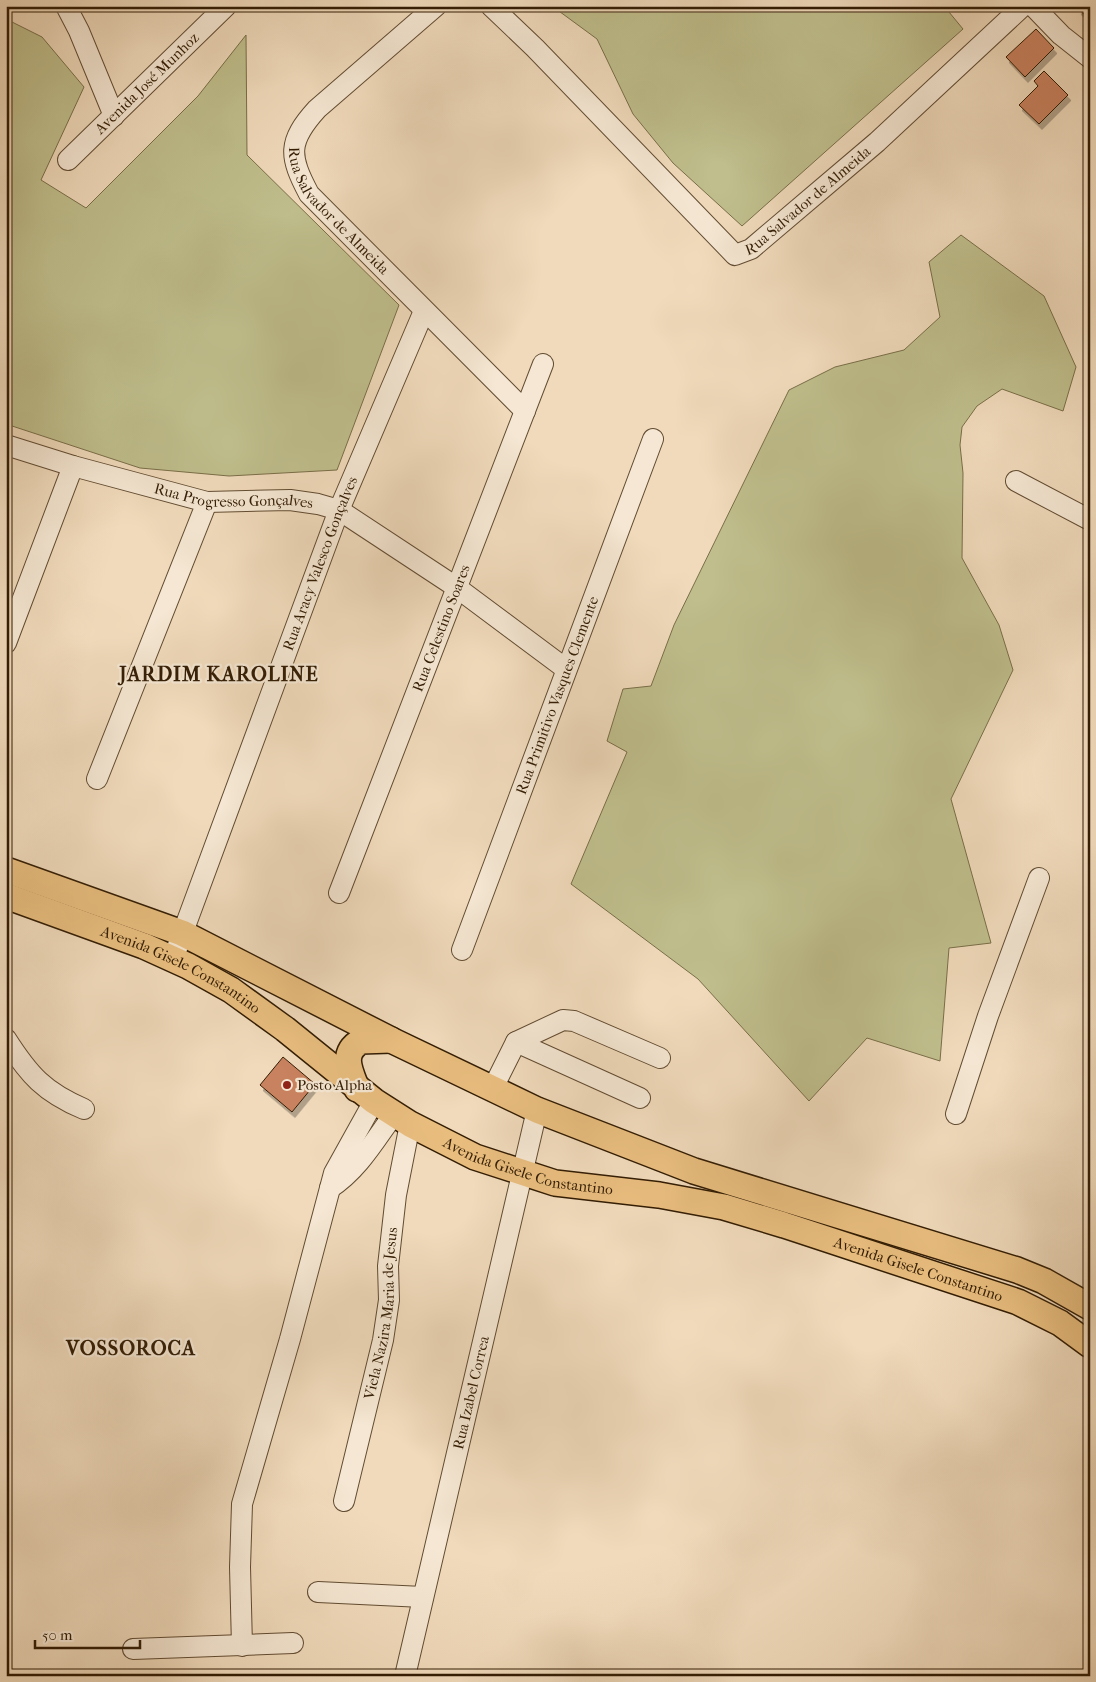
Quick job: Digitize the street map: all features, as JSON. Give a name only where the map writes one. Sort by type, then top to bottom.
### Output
[{"type":"main road","name":"Avenida Gisele Constantino","points":[[6,870],[182,933],[391,1040],[537,1110],[694,1171],[1016,1270],[1044,1281],[1090,1307]]},
{"type":"main road","name":"Avenida Gisele Constantino","points":[[6,896],[172,959],[231,990],[285,1029],[365,1095],[402,1119],[475,1156],[521,1174],[555,1183],[659,1195],[724,1207],[784,1225],[1018,1302],[1060,1323],[1090,1345]]},
{"type":"main road","points":[[365,1095],[347,1063],[348,1054],[356,1044],[366,1039],[391,1040]]},
{"type":"street","points":[[66,6],[79,31],[114,116]]},
{"type":"street","name":"Avenida José Munhoz","points":[[68,160],[226,6]]},
{"type":"street","name":"Rua Salvador de Almeida","points":[[436,6],[317,109],[302,126],[294,147],[296,169],[310,194],[525,412]]},
{"type":"street","name":"Rua Salvador de Almeida","points":[[491,6],[535,48],[735,255],[751,249],[878,142],[1023,6]]},
{"type":"street","points":[[1032,6],[1061,35],[1090,58]]},
{"type":"street","name":"Rua Aracy Valesco Gonçalves","points":[[172,959],[339,510],[424,311]]},
{"type":"street","name":"Rua Celestino Soares","points":[[339,893],[543,364]]},
{"type":"street","name":"Rua Primitivo Vasques Clemente","points":[[462,950],[653,439]]},
{"type":"street","name":"Rua Progresso Gonçalves","points":[[6,445],[73,466],[207,502],[290,500],[318,504],[339,510],[456,587],[566,669]]},
{"type":"street","points":[[6,643],[73,466]]},
{"type":"street","points":[[1016,481],[1090,520]]},
{"type":"street","points":[[97,779],[207,502]]},
{"type":"street","points":[[956,1114],[988,1016],[1039,878]]},
{"type":"street","points":[[493,1088],[516,1042],[563,1020],[574,1021],[660,1058]]},
{"type":"street","points":[[6,1039],[20,1060],[43,1087],[59,1098],[84,1109]]},
{"type":"street","points":[[516,1042],[640,1098]]},
{"type":"street","points":[[242,1646],[240,1567],[242,1504],[290,1339],[334,1173],[365,1095]]},
{"type":"street","name":"Rua Izabel Correa","points":[[405,1676],[537,1110]]},
{"type":"street","points":[[330,1188],[344,1179],[361,1159],[402,1119]]},
{"type":"street","name":"Viela Nazira Maria de Jesus","points":[[344,1501],[383,1340],[389,1300],[388,1266],[402,1119]]},
{"type":"street","points":[[318,1592],[423,1597]]},
{"type":"street","points":[[133,1649],[293,1643]]},
{"type":"shaded area","points":[[552,6],[944,6],[963,29],[742,226],[673,163],[633,114],[597,39]]},
{"type":"shaded area","points":[[6,19],[42,37],[84,87],[41,180],[86,208],[198,96],[246,35],[247,155],[399,305],[337,470],[229,476],[140,468],[6,424]]},
{"type":"shaded area","points":[[961,235],[1044,296],[1076,367],[1063,411],[1002,389],[977,406],[962,427],[960,445],[963,473],[962,558],[999,625],[1013,670],[951,799],[991,943],[949,948],[940,1061],[867,1038],[809,1101],[698,979],[571,884],[627,752],[607,741],[623,689],[651,686],[674,625],[789,390],[835,367],[904,350],[940,317],[929,262]]},
{"type":"building","points":[[1080,6],[1090,6],[1090,9],[1085,15],[1078,9]]},
{"type":"building","points":[[1036,29],[1054,48],[1025,77],[1006,57]]},
{"type":"building","points":[[1044,71],[1068,95],[1039,124],[1019,105],[1038,86],[1034,81]]},
{"type":"building","name":"Posto Alpha","points":[[283,1057],[315,1084],[292,1112],[260,1085]]},
{"type":"place","name":"Posto Alpha","points":[[287,1085]]},
{"type":"district","name":"JARDIM KAROLINE","points":[[219,674]]},
{"type":"district","name":"VOSSOROCA","points":[[131,1348]]}]
